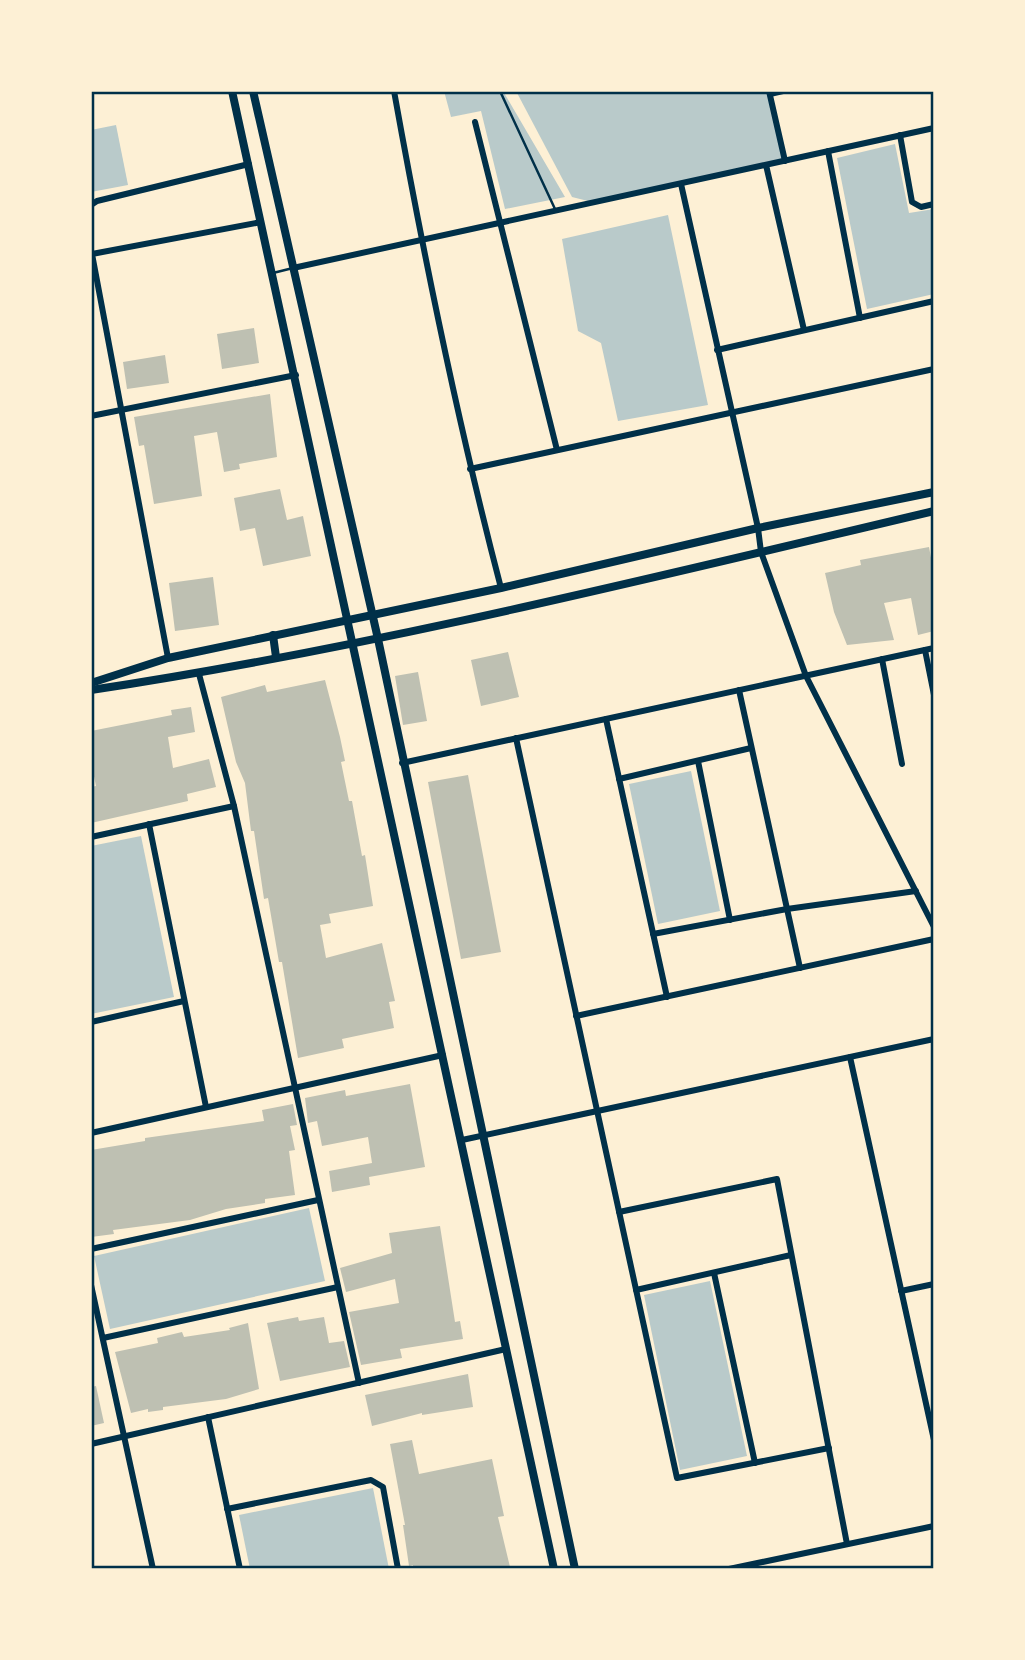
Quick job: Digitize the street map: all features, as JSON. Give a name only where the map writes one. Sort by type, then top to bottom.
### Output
[{"type":"street","points":[[232,91],[554,1569]]},
{"type":"street","points":[[253,91],[378,639],[402,763],[575,1569]]},
{"type":"street","points":[[394,91],[421,241],[470,469],[501,589]]},
{"type":"street","points":[[783,91],[770,93],[785,161]]},
{"type":"street","points":[[475,122],[557,450]]},
{"type":"street","points":[[293,268],[934,128]]},
{"type":"street","points":[[900,135],[912,202],[921,207],[934,204]]},
{"type":"street","points":[[828,151],[860,318]]},
{"type":"street","points":[[91,205],[97,201],[249,164]]},
{"type":"street","points":[[766,165],[804,330]]},
{"type":"street","points":[[681,184],[758,528],[761,552],[806,676],[934,927]]},
{"type":"street","points":[[91,254],[261,222]]},
{"type":"street","points":[[91,248],[168,658]]},
{"type":"street","points":[[718,350],[934,301]]},
{"type":"street","points":[[470,469],[934,369]]},
{"type":"street","points":[[91,416],[296,375]]},
{"type":"street","points":[[91,683],[168,658],[501,589],[758,528],[934,492]]},
{"type":"street","points":[[91,690],[199,674],[378,639],[934,511]]},
{"type":"street","points":[[273,635],[276,657]]},
{"type":"street","points":[[402,763],[934,648]]},
{"type":"street","points":[[925,650],[934,695]]},
{"type":"street","points":[[882,659],[902,765]]},
{"type":"street","points":[[199,674],[234,806],[359,1382]]},
{"type":"street","points":[[739,690],[800,968]]},
{"type":"street","points":[[606,719],[667,997]]},
{"type":"street","points":[[516,738],[677,1479],[829,1448]]},
{"type":"street","points":[[619,779],[751,748]]},
{"type":"street","points":[[698,761],[730,920]]},
{"type":"street","points":[[91,836],[234,806]]},
{"type":"street","points":[[149,824],[206,1107]]},
{"type":"street","points":[[653,934],[787,909],[916,891]]},
{"type":"street","points":[[576,1016],[934,939]]},
{"type":"street","points":[[91,1022],[184,1001]]},
{"type":"street","points":[[462,1140],[934,1039]]},
{"type":"street","points":[[91,1133],[443,1055]]},
{"type":"street","points":[[850,1057],[934,1440]]},
{"type":"street","points":[[619,1212],[777,1179],[848,1544]]},
{"type":"street","points":[[91,1249],[318,1200]]},
{"type":"street","points":[[636,1290],[791,1255]]},
{"type":"street","points":[[714,1273],[755,1463]]},
{"type":"street","points":[[901,1291],[934,1284]]},
{"type":"street","points":[[91,1285],[153,1569]]},
{"type":"street","points":[[103,1338],[338,1287]]},
{"type":"street","points":[[91,1444],[506,1349]]},
{"type":"street","points":[[208,1417],[240,1569]]},
{"type":"street","points":[[227,1509],[371,1480],[378,1482],[383,1487],[398,1569]]},
{"type":"street","points":[[729,1569],[934,1526]]},
{"type":"lane","points":[[500,91],[556,211]]},
{"type":"lane","points":[[273,274],[293,268]]},
{"type":"shaded area","points":[[444,91],[503,91],[565,197],[505,209],[481,111],[451,117]]},
{"type":"shaded area","points":[[516,91],[769,91],[785,161],[592,202],[572,197]]},
{"type":"shaded area","points":[[116,125],[128,185],[91,192],[91,130]]},
{"type":"shaded area","points":[[895,144],[909,213],[934,209],[934,294],[867,309],[837,158]]},
{"type":"shaded area","points":[[668,215],[708,405],[618,421],[601,343],[578,331],[562,239]]},
{"type":"shaded area","points":[[691,771],[720,911],[658,924],[629,784]]},
{"type":"shaded area","points":[[141,836],[174,997],[91,1014],[91,846]]},
{"type":"shaded area","points":[[309,1208],[325,1281],[110,1329],[94,1256]]},
{"type":"shaded area","points":[[710,1281],[747,1456],[680,1470],[644,1295]]},
{"type":"shaded area","points":[[373,1488],[389,1569],[250,1569],[239,1515]]},
{"type":"building","points":[[254,328],[259,363],[222,369],[217,334]]},
{"type":"building","points":[[165,355],[169,383],[127,389],[123,362]]},
{"type":"building","points":[[270,394],[277,457],[239,464],[240,469],[224,472],[217,432],[194,436],[202,496],[154,504],[144,445],[139,446],[134,417]]},
{"type":"building","points":[[280,489],[287,520],[303,516],[311,556],[263,566],[255,528],[240,531],[234,498]]},
{"type":"building","points":[[929,547],[934,574],[934,631],[918,635],[911,598],[884,603],[894,640],[847,645],[834,612],[825,573],[861,565],[860,560]]},
{"type":"building","points":[[213,577],[219,625],[175,631],[169,583]]},
{"type":"building","points":[[508,652],[519,697],[481,706],[471,660]]},
{"type":"building","points":[[418,672],[427,721],[403,725],[395,676]]},
{"type":"building","points":[[325,680],[340,737],[345,761],[341,762],[349,801],[352,801],[362,856],[365,855],[373,906],[329,914],[331,923],[320,925],[326,958],[382,943],[395,1001],[389,1002],[394,1028],[342,1039],[344,1048],[298,1058],[282,962],[279,962],[268,898],[264,899],[245,783],[236,762],[221,697],[265,685],[267,692]]},
{"type":"building","points":[[191,707],[195,732],[168,737],[173,768],[209,759],[216,787],[187,794],[188,801],[91,823],[91,787],[96,786],[91,762],[91,731],[172,715],[171,710]]},
{"type":"building","points":[[468,775],[501,952],[461,959],[428,782]]},
{"type":"building","points":[[410,1084],[425,1167],[369,1177],[370,1185],[332,1192],[329,1171],[372,1163],[368,1137],[322,1146],[317,1121],[308,1123],[305,1098],[345,1090],[346,1096]]},
{"type":"building","points":[[293,1104],[297,1125],[290,1126],[295,1150],[289,1151],[295,1195],[265,1199],[265,1203],[226,1209],[190,1220],[113,1230],[114,1234],[91,1237],[91,1150],[145,1141],[145,1138],[264,1121],[262,1110]]},
{"type":"building","points":[[440,1226],[455,1322],[460,1321],[463,1339],[400,1349],[402,1358],[361,1365],[349,1312],[399,1303],[395,1279],[346,1292],[340,1268],[392,1253],[389,1233]]},
{"type":"building","points":[[298,1317],[299,1321],[324,1317],[329,1343],[344,1341],[350,1367],[280,1381],[267,1323]]},
{"type":"building","points":[[248,1323],[259,1389],[226,1399],[131,1413],[115,1352],[158,1343],[157,1338],[182,1332],[184,1337],[230,1330],[229,1328]]},
{"type":"building","points":[[468,1374],[473,1407],[422,1413],[372,1426],[365,1395]]},
{"type":"building","points":[[96,1386],[104,1423],[91,1426],[91,1387]]},
{"type":"building","points":[[412,1440],[419,1474],[492,1459],[504,1516],[498,1517],[510,1567],[413,1569],[413,1565],[409,1566],[405,1525],[390,1444]]}]
